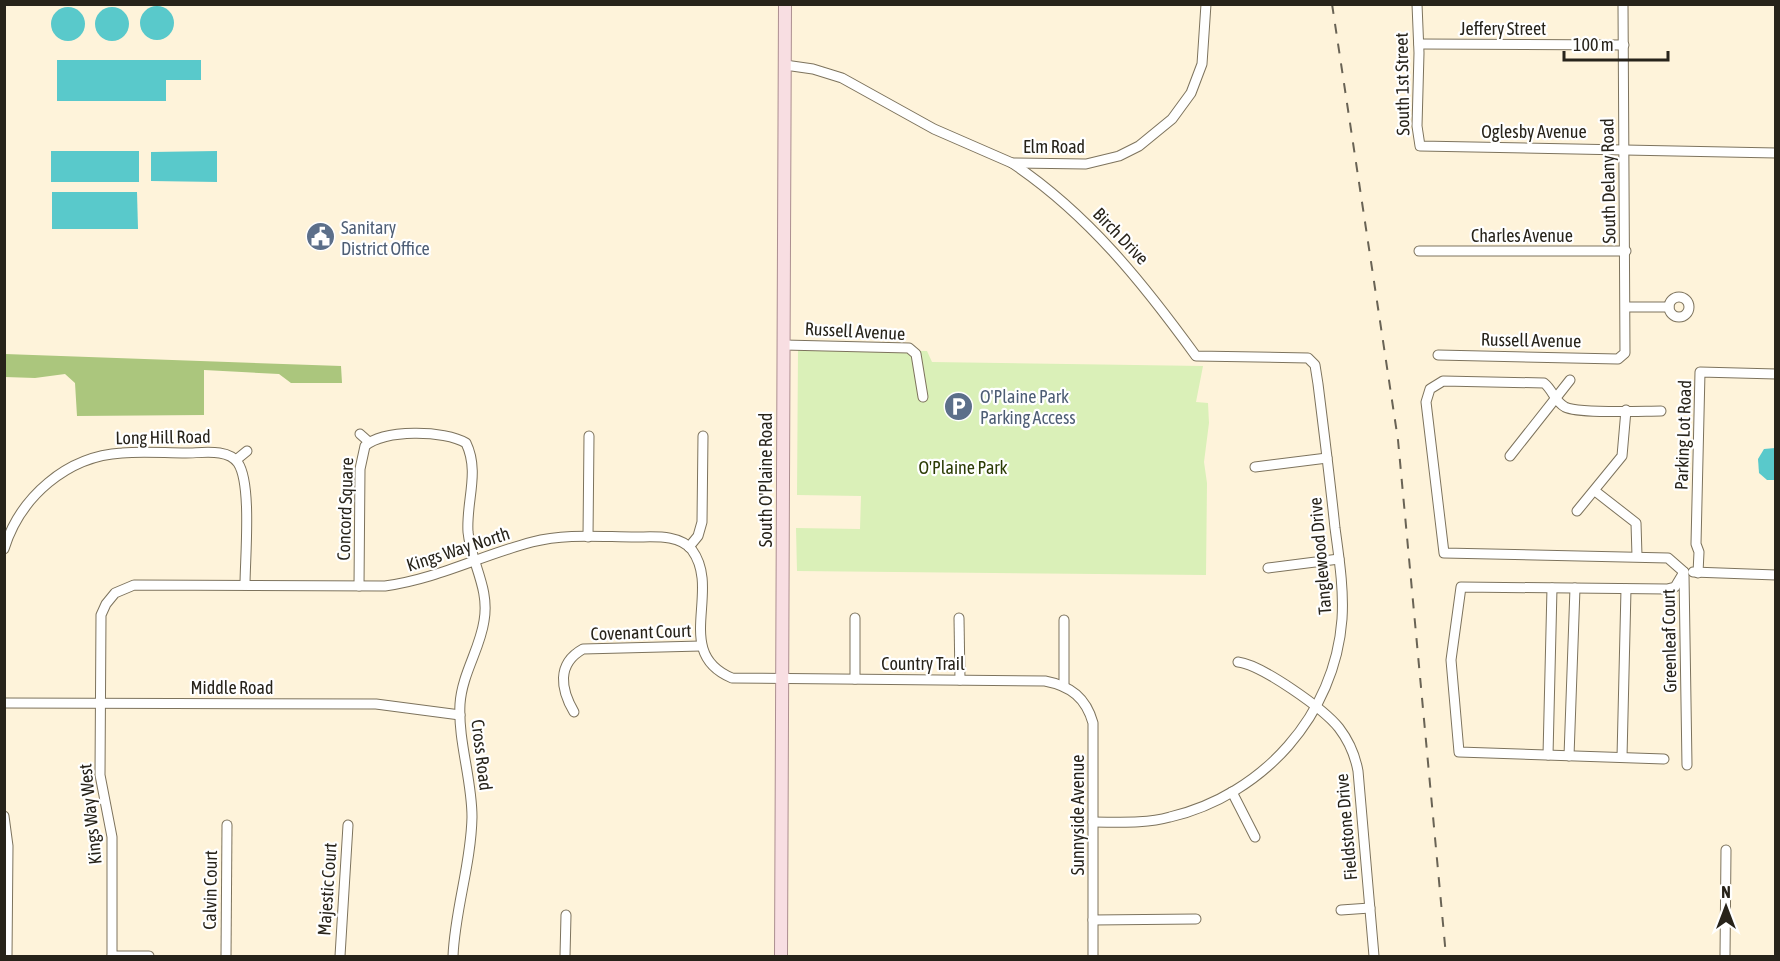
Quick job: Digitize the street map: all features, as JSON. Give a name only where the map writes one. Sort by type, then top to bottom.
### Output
[{"type":"main road","name":"South O'Plaine Road","points":[[780,957],[785,4]]},
{"type":"street","name":"Elm Road","points":[[785,65],[813,69],[842,78],[934,129],[1012,163],[1086,164],[1119,156],[1143,144],[1161,131],[1172,119],[1196,83],[1203,64],[1206,4]]},
{"type":"street","name":"South 1st Street","points":[[1417,4],[1418,137],[1420,146],[1436,147]]},
{"type":"street","name":"South Delany Road","points":[[1623,4],[1626,251],[1626,349],[1623,356]]},
{"type":"street","name":"Jeffery Street","points":[[1419,44],[1624,45]]},
{"type":"street","name":"Oglesby Avenue","points":[[1436,147],[1776,153]]},
{"type":"street","name":"Birch Drive","points":[[1012,163],[1061,199],[1106,242],[1147,288],[1196,356],[1308,358],[1315,365],[1318,384]]},
{"type":"street","name":"Charles Avenue","points":[[1419,251],[1626,251]]},
{"type":"street","points":[[1626,307],[1669,307]]},
{"type":"street","name":"Russell Avenue","points":[[784,345],[909,348],[916,354],[923,397]]},
{"type":"street","name":"Russell Avenue","points":[[1438,355],[1618,358],[1623,356]]},
{"type":"street","name":"Parking Lot Road","points":[[1698,573],[1699,552],[1696,544],[1700,372],[1776,374]]},
{"type":"street","points":[[1510,456],[1570,380]]},
{"type":"street","points":[[1661,411],[1569,409],[1555,399],[1551,388],[1544,383],[1443,381],[1430,389],[1426,402],[1444,553],[1668,558],[1684,572],[1675,587],[1626,589],[1461,587],[1451,660],[1459,752],[1664,759]]},
{"type":"street","name":"Tanglewood Drive","points":[[1093,822],[1137,822],[1168,818],[1194,810],[1232,792],[1280,756],[1317,708],[1331,675],[1341,634],[1343,597],[1318,384]]},
{"type":"street","points":[[1577,512],[1622,456],[1626,411]]},
{"type":"street","points":[[360,434],[369,442]]},
{"type":"street","name":"Concord Square","points":[[359,586],[361,455],[369,442],[389,435],[449,435],[466,442]]},
{"type":"street","points":[[474,435],[466,442],[474,463],[468,534],[476,561]]},
{"type":"street","points":[[588,537],[589,436]]},
{"type":"street","points":[[703,436],[702,522],[698,536],[689,547],[698,558],[702,576],[701,646],[713,668],[732,678],[783,679]]},
{"type":"street","points":[[245,585],[246,488],[245,476],[236,460],[247,451]]},
{"type":"street","name":"Long Hill Road","points":[[4,549],[12,527],[29,502],[52,479],[80,463],[121,453],[219,453],[236,460]]},
{"type":"street","points":[[1255,467],[1327,458]]},
{"type":"street","points":[[1595,491],[1636,523],[1637,556]]},
{"type":"street","name":"Kings Way North","points":[[101,703],[102,615],[106,604],[115,593],[134,585],[359,586],[411,583],[532,542],[588,537],[665,537],[689,547]]},
{"type":"street","points":[[1268,568],[1339,559]]},
{"type":"street","name":"Cross Road","points":[[453,957],[455,926],[465,884],[471,841],[470,784],[460,716],[464,680],[484,620],[484,587],[476,561]]},
{"type":"street","name":"Greenleaf Court","points":[[1687,765],[1684,572],[1776,575]]},
{"type":"street","points":[[1548,755],[1552,588]]},
{"type":"street","points":[[1569,756],[1575,588]]},
{"type":"street","points":[[1622,757],[1626,589]]},
{"type":"street","points":[[855,618],[855,679]]},
{"type":"street","points":[[959,618],[960,680]]},
{"type":"street","points":[[1064,620],[1064,685]]},
{"type":"street","name":"Covenant Court","points":[[574,712],[564,695],[565,669],[572,657],[583,649],[701,646]]},
{"type":"street","name":"Fieldstone Drive","points":[[1238,662],[1260,668],[1317,708],[1340,729],[1356,762],[1374,957]]},
{"type":"street","name":"Country Trail","points":[[783,679],[1045,681],[1064,685]]},
{"type":"street","name":"Sunnyside Avenue","points":[[1064,685],[1085,703],[1093,723],[1093,957]]},
{"type":"street","name":"Middle Road","points":[[4,703],[376,704],[460,716]]},
{"type":"street","name":"Kings Way West","points":[[101,703],[100,776],[112,837],[112,956]]},
{"type":"street","points":[[1232,792],[1255,837]]},
{"type":"street","points":[[4,816],[8,846],[7,957]]},
{"type":"street","name":"Calvin Court","points":[[226,957],[227,825]]},
{"type":"street","name":"Majestic Court","points":[[340,957],[348,825]]},
{"type":"street","points":[[1725,957],[1726,850]]},
{"type":"street","points":[[1341,910],[1370,908]]},
{"type":"street","points":[[565,957],[566,915]]},
{"type":"street","points":[[1093,920],[1196,919]]},
{"type":"street","points":[[112,956],[149,957]]},
{"type":"green space","name":"O'Plaine Park","points":[[798,350],[927,351],[932,362],[1203,366],[1196,402],[1208,403],[1209,423],[1204,462],[1207,483],[1206,575],[797,571],[796,528],[860,529],[861,496],[797,495]]},
{"type":"green space","points":[[5,354],[341,366],[342,383],[291,383],[279,374],[204,370],[204,415],[77,416],[75,383],[65,374],[35,378],[5,377]]},
{"type":"water","points":[[157,6],[169,11],[174,23],[169,35],[157,40],[145,35],[140,23],[145,11]]},
{"type":"water","points":[[68,7],[80,12],[85,24],[80,36],[68,41],[56,36],[51,24],[56,12]]},
{"type":"water","points":[[112,7],[124,12],[129,24],[124,36],[112,41],[100,36],[95,24],[100,12]]},
{"type":"water","points":[[57,60],[201,60],[201,80],[166,80],[166,101],[57,101]]},
{"type":"water","points":[[51,151],[139,151],[139,182],[51,182]]},
{"type":"water","points":[[217,151],[217,182],[151,181],[151,152]]},
{"type":"water","points":[[52,192],[137,192],[138,229],[52,229]]},
{"type":"water","points":[[1775,448],[1775,480],[1767,480],[1759,473],[1758,459],[1764,449]]},
{"type":"railway","points":[[1332,4],[1398,440],[1446,956]]},
{"type":"place","name":"Sanitary District Office","points":[[320,237]]},
{"type":"place","name":"O'Plaine Park Parking Access","points":[[959,406]]}]
